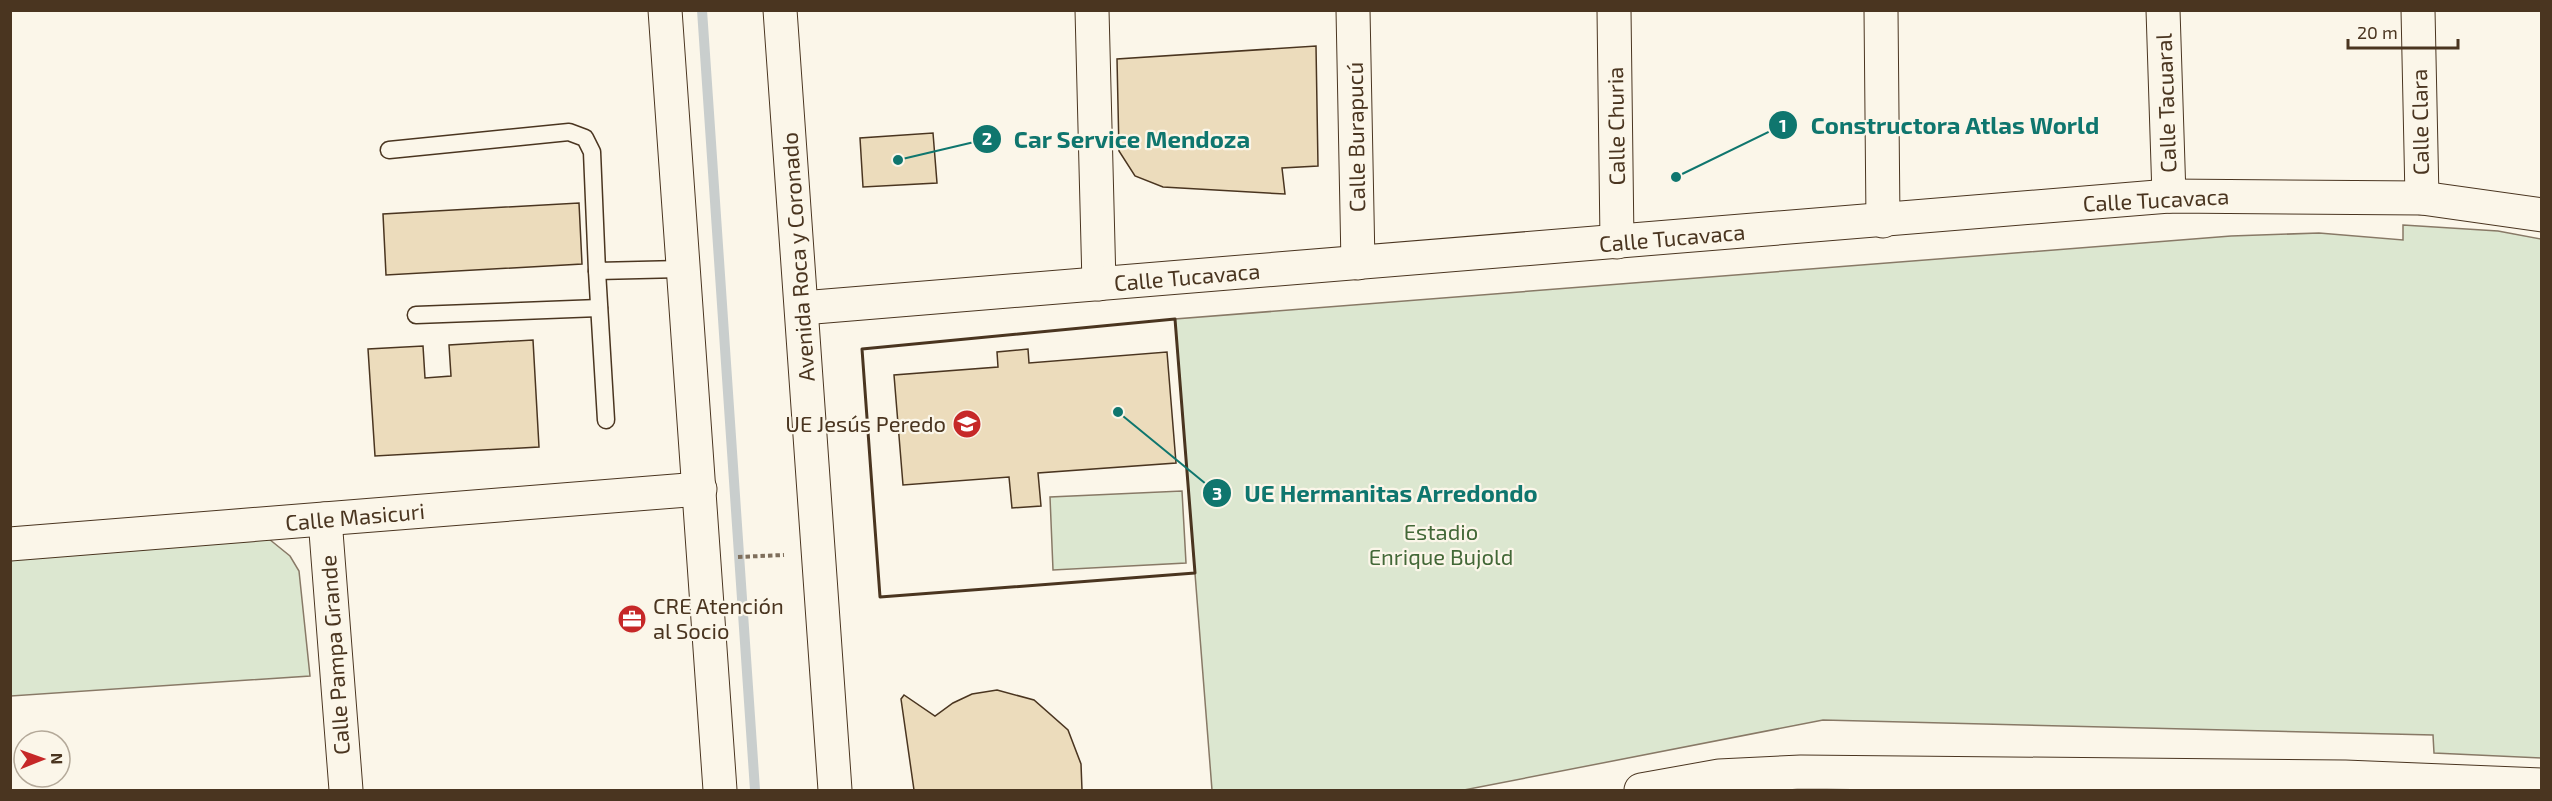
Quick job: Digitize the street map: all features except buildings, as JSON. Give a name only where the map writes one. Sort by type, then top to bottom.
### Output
[{"type":"street","points":[[665,10],[681,269],[700,489],[720,790]]},
{"type":"street","name":"Avenida Roca y Coronado","points":[[780,10],[835,790]]},
{"type":"street","points":[[1092,10],[1099,284]]},
{"type":"street","name":"Calle Burapucú","points":[[1353,10],[1358,263]]},
{"type":"street","name":"Calle Churia","points":[[1614,10],[1617,243]]},
{"type":"street","points":[[1881,10],[1883,221]]},
{"type":"street","name":"Calle Tacuaral","points":[[2163,10],[2169,196]]},
{"type":"street","name":"Calle Clara","points":[[2418,10],[2422,198]]},
{"type":"street","name":"Calle Tucavaca","points":[[802,308],[2169,196],[2422,198],[2541,215]]},
{"type":"street","name":"Calle Masicuri","points":[[10,544],[700,489]]},
{"type":"street","name":"Calle Pampa Grande","points":[[325,519],[346,790]]},
{"type":"street","points":[[1641,790],[1719,776],[1801,782],[2541,785]]},
{"type":"lane","points":[[388,150],[570,132],[585,138],[592,152],[598,308],[606,420]]},
{"type":"lane","points":[[597,271],[681,269]]},
{"type":"lane","points":[[416,315],[598,308]]},
{"type":"path","points":[[733,557],[770,555]]},
{"type":"green space","name":"Estadio Enrique Bujold","points":[[2403,225],[2498,231],[2541,239],[2541,758],[2434,753],[2433,735],[1823,720],[1464,790],[1212,790],[1175,319],[2231,236],[2319,233],[2403,240]]},
{"type":"green space","points":[[1182,491],[1186,563],[1053,570],[1050,497]]},
{"type":"green space","points":[[269,539],[290,556],[299,571],[310,676],[11,696],[11,557]]},
{"type":"waterway","points":[[702,10],[755,790]]},
{"type":"wall","points":[[1175,319],[1195,573],[880,597],[862,349],[1175,319]]},
{"type":"place","name":"Car Service Mendoza","points":[[898,160]]},
{"type":"place","name":"Constructora Atlas World","points":[[1676,177]]},
{"type":"place","name":"UE Hermanitas Arredondo","points":[[1118,412]]},
{"type":"place","name":"UE Jesús Peredo","points":[[967,424]]},
{"type":"place","name":"CRE Atención al Socio","points":[[632,619]]}]
